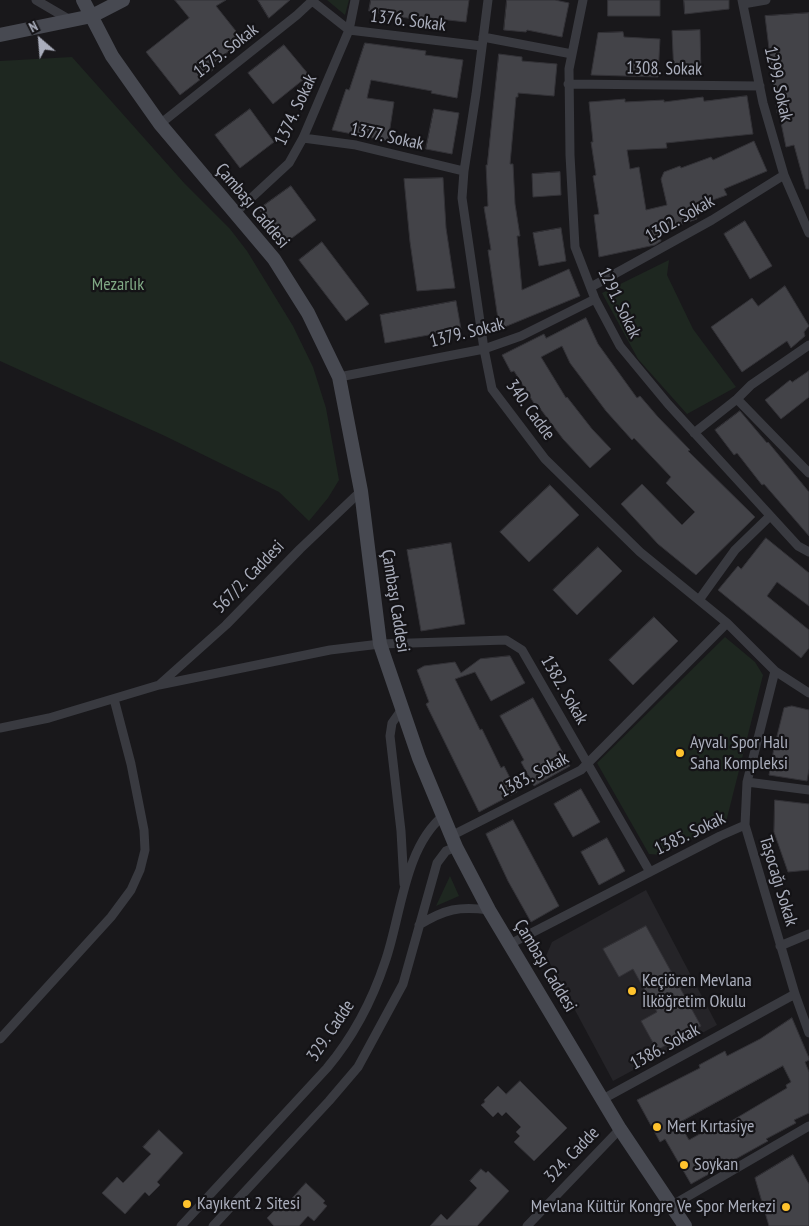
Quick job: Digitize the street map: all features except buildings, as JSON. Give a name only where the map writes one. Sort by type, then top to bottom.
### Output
[{"type":"main road","name":"Çambaşı Caddesi","points":[[83,0],[112,56],[160,124],[201,175],[274,259],[308,313],[340,376],[360,491],[380,644],[419,758],[454,841],[489,910],[620,1129],[685,1226]]},
{"type":"main road","points":[[0,35],[92,16],[124,0]]},
{"type":"street","points":[[36,0],[70,20]]},
{"type":"street","name":"1374. Sokak","points":[[235,213],[289,163],[303,138],[349,30],[355,0]]},
{"type":"street","name":"340. Cadde","points":[[488,0],[464,171],[462,198],[484,349],[492,389],[546,459],[640,552],[727,623],[775,671],[809,693]]},
{"type":"street","name":"1291. Sokak","points":[[583,0],[568,84],[570,155],[575,247],[595,299],[620,346],[770,516],[798,546],[809,552]]},
{"type":"street","points":[[742,2],[766,0]]},
{"type":"street","name":"1376. Sokak","points":[[311,1],[349,30],[482,46]]},
{"type":"street","name":"1375. Sokak","points":[[160,124],[297,16],[311,1]]},
{"type":"street","name":"1299. Sokak","points":[[742,2],[763,103],[784,175],[809,233]]},
{"type":"street","points":[[483,36],[572,54]]},
{"type":"street","name":"1308. Sokak","points":[[568,84],[760,86]]},
{"type":"street","name":"1377. Sokak","points":[[303,138],[356,145],[464,171]]},
{"type":"street","name":"1302. Sokak","points":[[591,288],[712,220],[784,175]]},
{"type":"street","name":"1379. Sokak","points":[[340,376],[484,349],[521,336],[595,299]]},
{"type":"street","points":[[694,432],[752,385],[809,345]]},
{"type":"street","points":[[737,399],[809,473]]},
{"type":"street","name":"567/2. Caddesi","points":[[159,684],[226,625],[360,491]]},
{"type":"street","points":[[699,600],[735,550],[770,516]]},
{"type":"street","name":"1383. Sokak","points":[[454,841],[581,770],[727,623]]},
{"type":"street","name":"1382. Sokak","points":[[0,728],[49,718],[159,684],[330,650],[380,644],[506,640],[522,650],[650,872]]},
{"type":"street","name":"1385. Sokak","points":[[510,944],[745,825],[747,782],[775,671]]},
{"type":"street","points":[[0,1039],[111,917],[131,890],[140,870],[145,850],[144,830],[132,764],[114,699]]},
{"type":"street","points":[[402,709],[392,723],[390,736],[402,838],[404,892]]},
{"type":"street","points":[[747,782],[809,790]]},
{"type":"street","name":"329. Cadde","points":[[181,1226],[327,1068],[346,1043],[368,1005],[378,983],[392,942],[404,892],[422,840],[435,822],[443,816]]},
{"type":"street","name":"Taşocağı Sokak","points":[[745,825],[780,946],[809,1033]]},
{"type":"street","points":[[213,1226],[323,1108],[358,1067],[403,984],[437,863],[454,841]]},
{"type":"street","points":[[419,925],[434,916],[452,910],[469,908],[489,910]]},
{"type":"street","points":[[780,946],[809,934]]},
{"type":"street","name":"1386. Sokak","points":[[603,1099],[795,994]]},
{"type":"street","points":[[671,1206],[809,1126]]},
{"type":"street","name":"324. Cadde","points":[[528,1226],[620,1129]]},
{"type":"shaded area","name":"Keçiören Mevlana İlköğretim Okulu","points":[[646,890],[717,1025],[613,1081],[546,956],[552,942]]},
{"type":"green space","points":[[327,0],[349,0],[345,15]]},
{"type":"green space","name":"Mezarlık","points":[[72,57],[185,184],[230,229],[247,251],[293,326],[313,367],[326,408],[339,480],[328,498],[309,521],[279,492],[165,436],[0,361],[0,61]]},
{"type":"green space","points":[[669,260],[667,275],[693,329],[736,387],[687,414],[638,359],[602,293]]},
{"type":"green space","points":[[725,637],[755,662],[763,675],[726,822],[662,855],[649,854],[597,763]]},
{"type":"green space","points":[[450,876],[459,896],[436,906]]},
{"type":"place","name":"Ayvalı Spor Halı Saha Kompleksi","points":[[680,753]]},
{"type":"place","name":"Keçiören Mevlana İlköğretim Okulu","points":[[632,991]]},
{"type":"place","name":"Mert Kırtasiye","points":[[657,1127]]},
{"type":"place","name":"Soykan","points":[[684,1165]]},
{"type":"place","name":"Kayıkent 2 Sitesi","points":[[187,1204]]},
{"type":"place","name":"Mevlana Kültür Kongre Ve Spor Merkezi","points":[[786,1207]]}]
